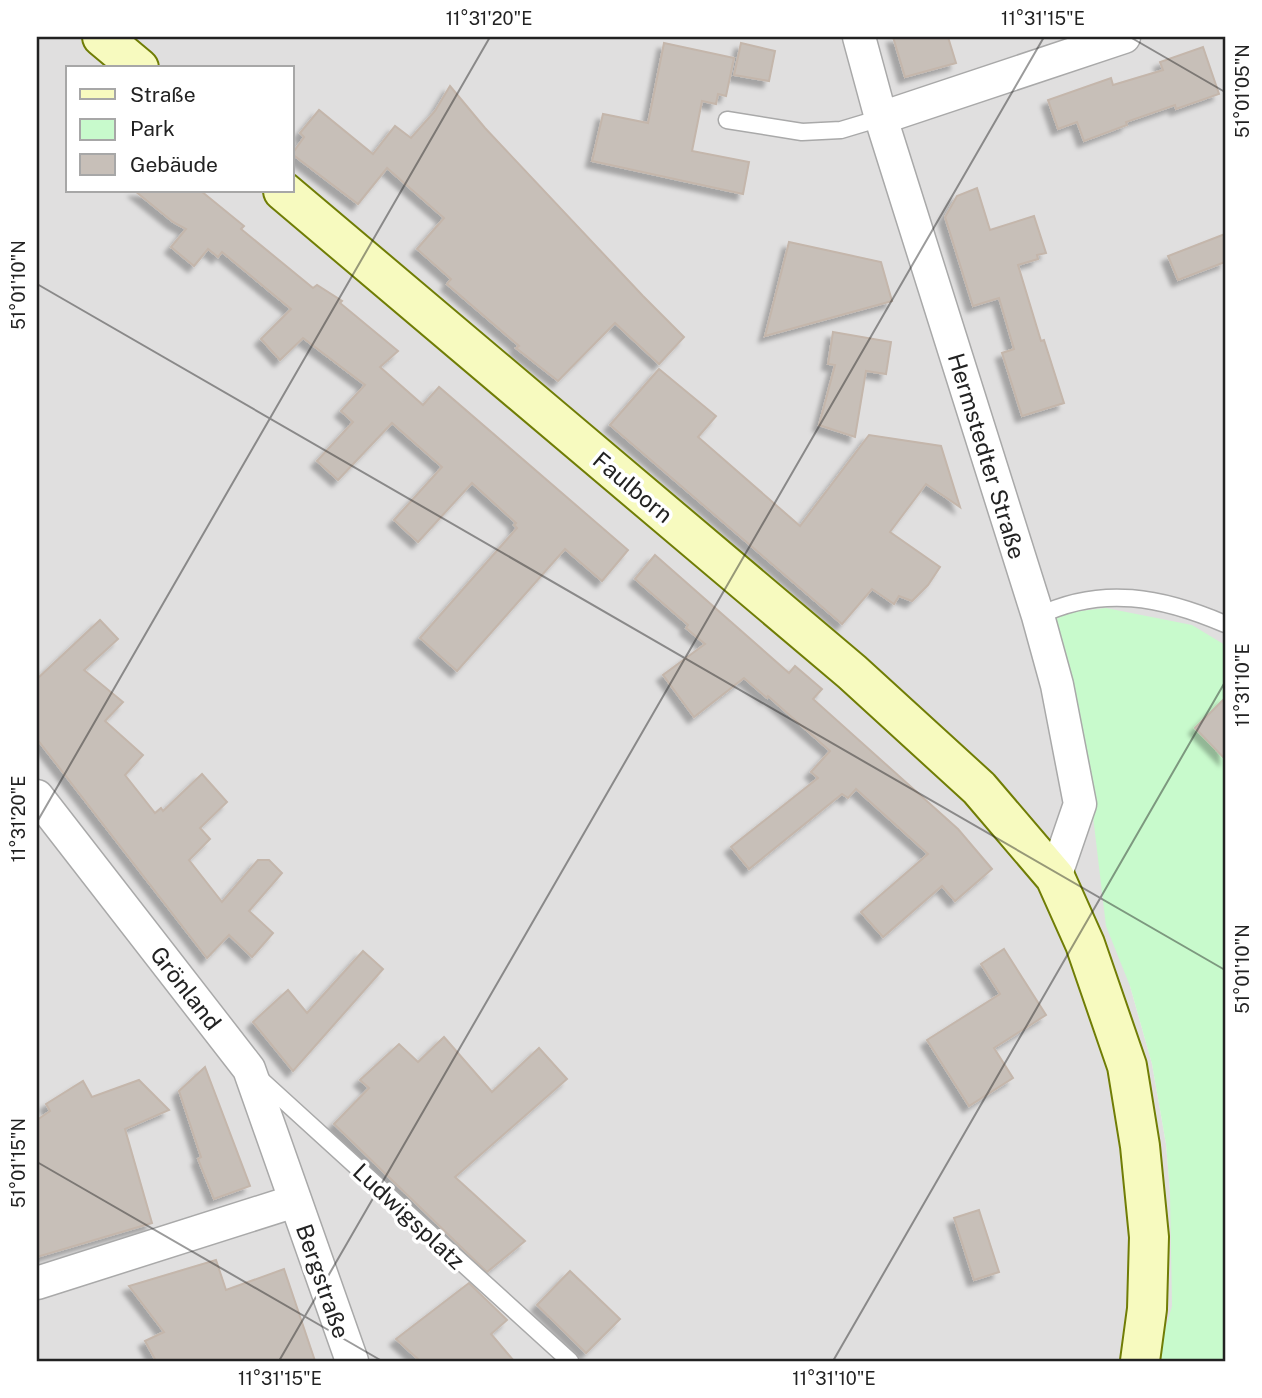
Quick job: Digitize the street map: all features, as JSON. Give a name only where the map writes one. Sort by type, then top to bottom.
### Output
[{"type":"street","points":[[102,37],[137,66]]},
{"type":"street","name":"Hermstedter Straße","points":[[859,37],[881,118],[1038,615],[1057,685],[1080,804],[1055,877]]},
{"type":"street","points":[[881,118],[1124,37]]},
{"type":"street","name":"Faulborn","points":[[284,192],[852,672],[979,788],[1055,877]]},
{"type":"street","name":"Grönland","points":[[37,796],[249,1069],[295,1201]]},
{"type":"street","points":[[1055,877],[1085,944],[1127,1066],[1140,1146],[1149,1237],[1147,1309],[1140,1361]]},
{"type":"street","points":[[37,1283],[295,1201]]},
{"type":"street","name":"Bergstraße","points":[[295,1201],[352,1361]]},
{"type":"lane","points":[[727,120],[802,132],[841,130],[881,118]]},
{"type":"lane","points":[[1038,615],[1061,605],[1095,597],[1139,598],[1189,609],[1225,624]]},
{"type":"lane","name":"Ludwigsplatz","points":[[249,1069],[570,1361]]},
{"type":"shaded area","points":[[37,37],[1225,37],[1225,900],[1130,986],[1152,1064],[1166,1144],[1170,1191],[1225,1361],[37,1361]]},
{"type":"green space","points":[[1106,608],[1192,625],[1225,645],[1225,1361],[1156,1361],[1172,1306],[1170,1192],[1166,1144],[1152,1064],[1130,986],[1106,926],[1084,740],[1054,614]]},
{"type":"building","points":[[893,37],[948,37],[956,63],[905,77]]},
{"type":"building","points":[[664,43],[734,58],[726,96],[718,94],[716,104],[702,101],[692,151],[749,162],[743,194],[592,161],[603,114],[648,123]]},
{"type":"building","points":[[741,43],[775,51],[769,81],[734,75]]},
{"type":"building","points":[[1203,47],[1219,94],[1176,109],[1175,105],[1126,122],[1127,125],[1084,141],[1077,122],[1058,129],[1048,100],[1111,78],[1113,85],[1163,70],[1160,62]]},
{"type":"building","points":[[450,86],[485,128],[684,337],[659,364],[615,323],[558,381],[516,348],[519,346],[447,284],[451,279],[417,249],[444,218],[387,168],[358,204],[294,156],[304,137],[300,133],[319,110],[373,154],[395,126],[411,138],[435,111]]},
{"type":"building","points":[[977,188],[990,230],[1034,216],[1046,253],[1037,255],[1038,259],[1018,265],[1041,341],[1044,340],[1064,403],[1022,416],[1002,353],[1014,349],[999,298],[973,306],[945,217],[957,196]]},
{"type":"building","points":[[136,192],[202,192],[244,226],[241,229],[313,288],[317,285],[342,301],[340,303],[398,351],[380,367],[423,405],[439,387],[628,550],[602,581],[565,549],[457,671],[420,638],[517,528],[514,525],[516,523],[472,483],[418,542],[394,520],[442,467],[392,423],[338,480],[317,461],[353,422],[341,411],[365,385],[303,338],[280,360],[261,339],[291,309],[222,252],[218,257],[208,249],[194,266],[171,247],[186,229],[173,222]]},
{"type":"building","points":[[1225,234],[1225,262],[1178,280],[1168,256]]},
{"type":"building","points":[[789,242],[881,262],[892,301],[765,336]]},
{"type":"building","points":[[833,332],[891,342],[886,374],[866,371],[855,437],[819,425],[835,365],[828,364]]},
{"type":"building","points":[[659,369],[716,416],[698,437],[800,526],[869,435],[941,446],[960,507],[926,484],[890,532],[940,567],[928,585],[912,601],[899,596],[894,604],[872,589],[842,624],[610,425]]},
{"type":"building","points":[[655,555],[789,673],[795,666],[822,689],[813,699],[958,829],[992,869],[955,901],[942,886],[883,937],[861,912],[928,854],[856,789],[848,798],[842,794],[749,869],[731,847],[818,778],[811,772],[830,751],[744,678],[694,717],[663,675],[705,644],[686,628],[688,625],[635,579]]},
{"type":"building","points":[[100,620],[118,639],[84,670],[123,702],[105,721],[143,755],[125,775],[155,813],[161,808],[163,811],[202,774],[227,802],[200,828],[210,839],[189,860],[222,902],[258,860],[269,860],[282,873],[249,911],[273,933],[252,957],[229,935],[207,958],[37,739],[37,679]]},
{"type":"building","points":[[1225,698],[1225,759],[1195,728]]},
{"type":"building","points":[[1004,949],[1046,1015],[994,1048],[1013,1078],[969,1106],[927,1040],[1000,994],[981,964]]},
{"type":"building","points":[[363,951],[383,969],[293,1071],[253,1022],[288,990],[307,1013]]},
{"type":"building","points":[[444,1037],[492,1092],[539,1048],[567,1079],[455,1177],[525,1241],[487,1272],[334,1124],[369,1088],[360,1080],[399,1044],[418,1062]]},
{"type":"building","points":[[205,1067],[250,1186],[214,1199],[198,1159],[201,1157],[179,1091]]},
{"type":"building","points":[[139,1080],[169,1110],[125,1129],[152,1223],[37,1257],[37,1120],[50,1111],[46,1104],[83,1081],[92,1097]]},
{"type":"building","points":[[979,1210],[999,1272],[974,1280],[954,1218]]},
{"type":"building","points":[[216,1260],[226,1290],[284,1269],[315,1361],[156,1361],[145,1341],[164,1332],[129,1286]]},
{"type":"building","points":[[570,1271],[620,1319],[586,1353],[537,1305]]},
{"type":"building","points":[[469,1283],[507,1320],[491,1334],[514,1361],[420,1361],[396,1339]]}]
